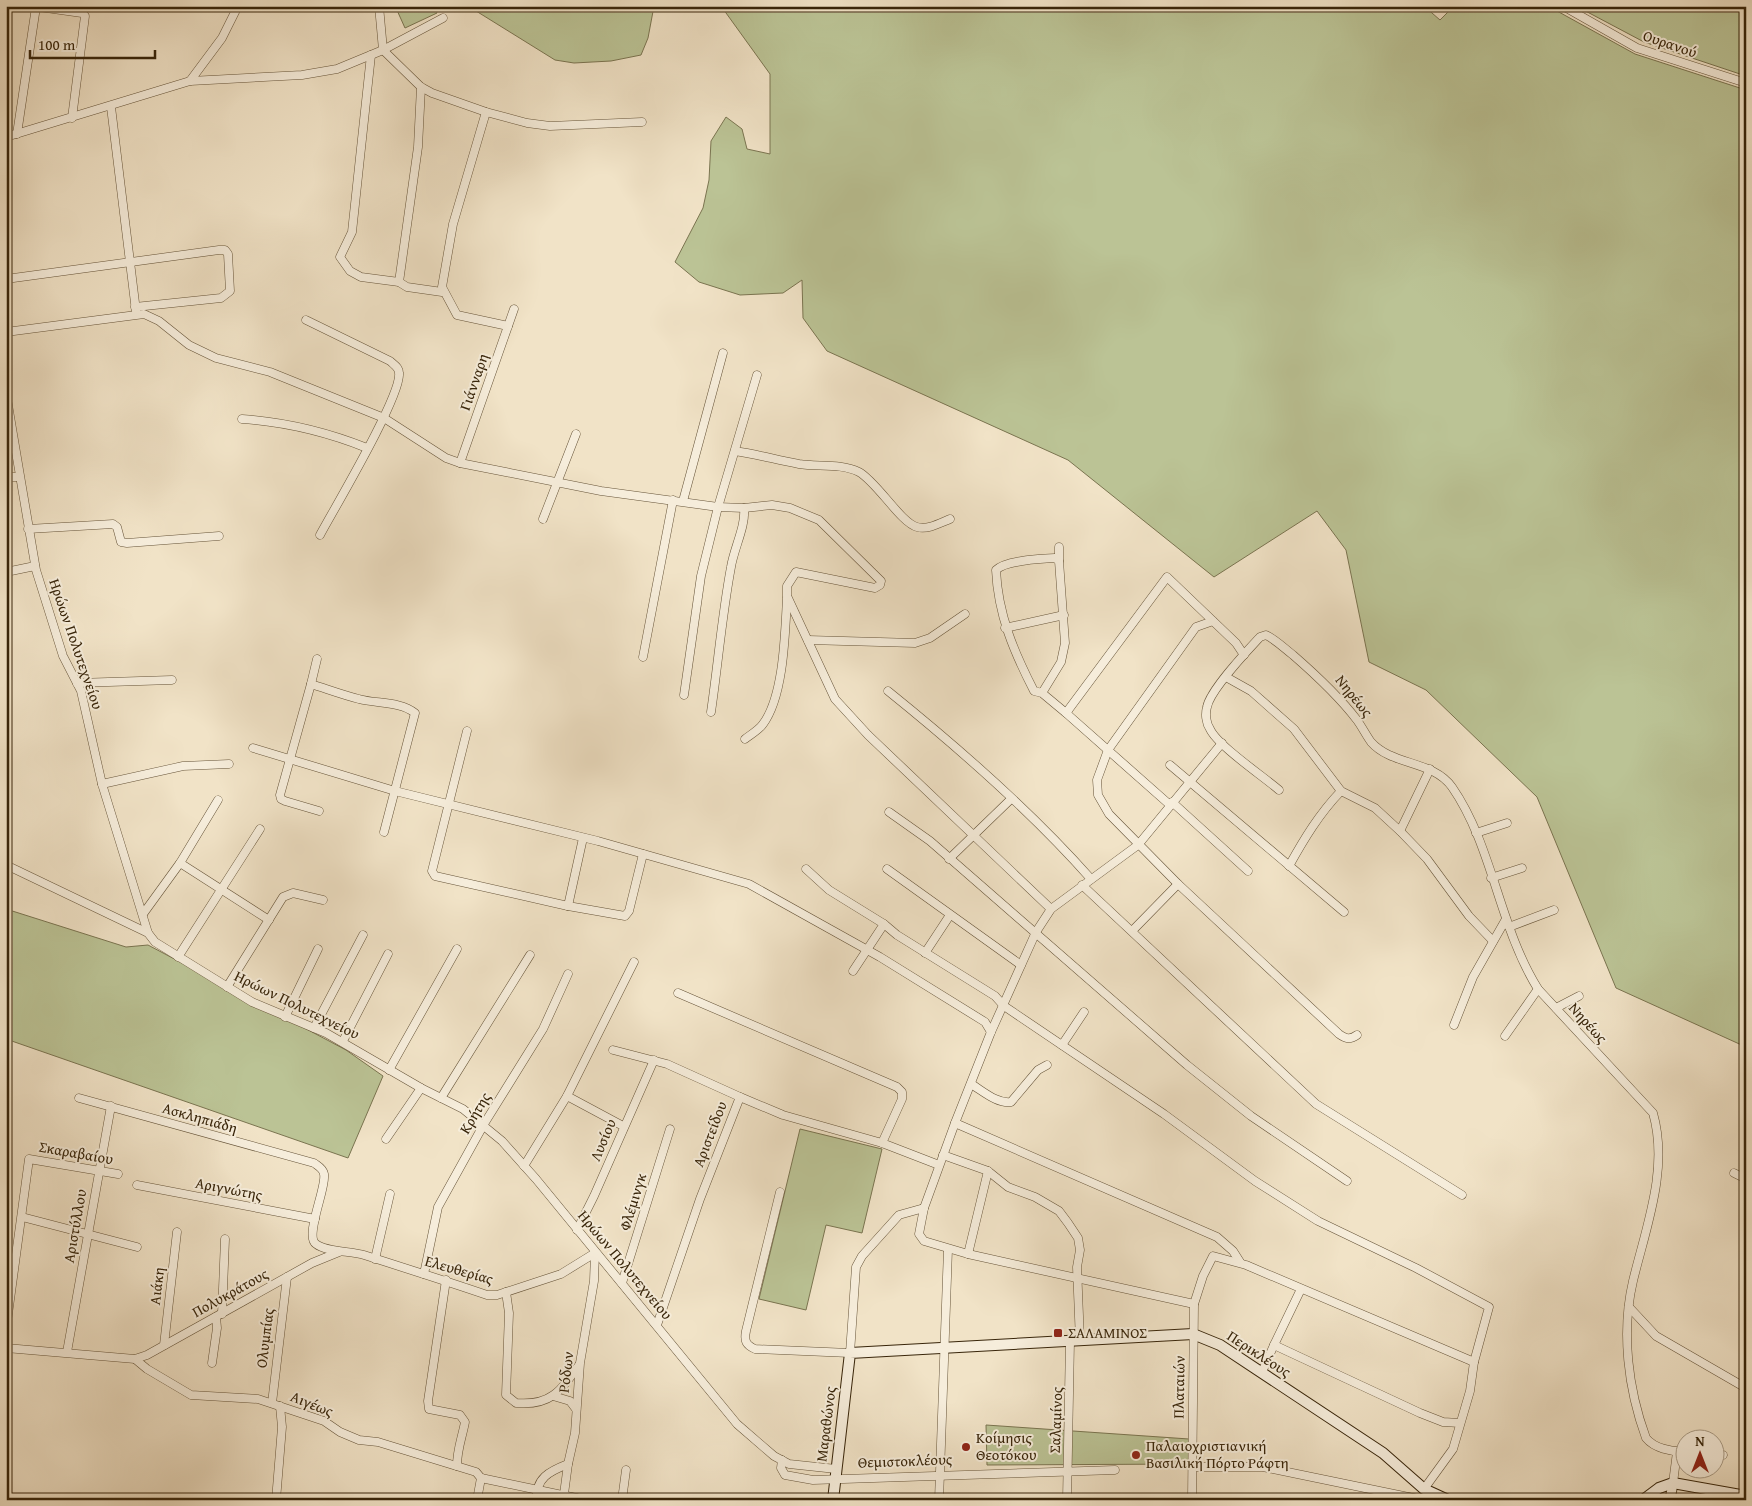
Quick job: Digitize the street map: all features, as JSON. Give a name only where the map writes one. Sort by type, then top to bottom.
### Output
[{"type":"main road","name":"Περικλέους","points":[[850,1353],[944,1346],[1193,1334],[1220,1345],[1383,1453],[1423,1494],[1439,1499]]},
{"type":"main road","name":"Μαραθώνος","points":[[833,1500],[850,1353]]},
{"type":"main road","points":[[1643,1500],[1659,1488],[1673,1483],[1746,1496]]},
{"type":"street","points":[[32,6],[82,13],[86,19],[72,118]]},
{"type":"street","points":[[190,81],[222,38],[238,6]]},
{"type":"street","points":[[379,6],[383,50],[421,87],[432,93],[486,112],[527,123],[550,126],[642,122]]},
{"type":"street","name":"Ουρανού","points":[[1562,6],[1637,48],[1746,83]]},
{"type":"street","points":[[17,134],[36,7]]},
{"type":"street","points":[[6,137],[111,107],[190,81],[302,75],[338,68],[383,50],[444,18]]},
{"type":"street","points":[[371,55],[352,232],[340,257],[350,271],[360,277],[399,282],[407,287],[442,292]]},
{"type":"street","points":[[399,282],[418,147],[421,87]]},
{"type":"street","points":[[111,107],[136,310]]},
{"type":"street","points":[[486,112],[453,224],[442,292],[457,315],[508,326]]},
{"type":"street","points":[[6,279],[226,250],[228,254],[230,292],[221,298],[6,332]]},
{"type":"street","name":"Γιάνναρη","points":[[460,463],[514,309]]},
{"type":"street","points":[[136,310],[151,316],[189,345],[216,358],[270,372],[384,418],[446,458],[460,463],[558,483],[718,507],[744,508],[756,505],[772,505],[805,512],[819,520],[881,581],[880,585],[875,588],[796,572],[787,586],[781,663],[773,702],[762,725],[744,739]]},
{"type":"street","points":[[306,320],[390,361],[397,367],[400,375],[384,418],[320,535]]},
{"type":"street","points":[[683,501],[723,353]]},
{"type":"street","points":[[684,695],[701,576],[718,507],[758,375]]},
{"type":"street","name":"Ηρώων Πολυτεχνείου","points":[[6,394],[8,420],[35,566],[53,629],[63,656],[81,692],[102,784],[148,933],[155,942],[258,1005],[343,1042],[421,1088],[464,1109],[484,1124],[524,1166],[737,1424],[789,1464],[836,1474]]},
{"type":"street","points":[[242,420],[278,422],[338,436],[367,448]]},
{"type":"street","points":[[543,519],[576,434]]},
{"type":"street","points":[[735,451],[800,464],[825,465],[857,472],[868,478],[894,508],[917,527],[926,527],[950,519]]},
{"type":"street","points":[[6,478],[20,477]]},
{"type":"street","points":[[643,656],[673,500]]},
{"type":"street","points":[[711,712],[731,567],[737,538],[745,519],[744,508]]},
{"type":"street","points":[[28,530],[113,524],[117,527],[121,542],[127,543],[219,536]]},
{"type":"street","points":[[1042,694],[1061,662],[1065,643],[1059,547]]},
{"type":"street","points":[[1059,561],[1055,558],[1008,564],[996,570],[999,601],[1005,628],[1034,692],[1042,694],[1066,713],[1248,871]]},
{"type":"street","points":[[6,572],[35,566]]},
{"type":"street","points":[[1066,713],[1168,577],[1236,643],[1244,655],[1226,677],[1207,706],[1206,717],[1210,731],[1280,790]]},
{"type":"street","points":[[787,596],[835,699],[868,735],[1051,909]]},
{"type":"street","points":[[808,640],[915,643],[930,638],[965,614]]},
{"type":"street","points":[[1005,628],[1064,615]]},
{"type":"street","points":[[1213,621],[1196,627],[1108,750],[1097,780],[1098,795],[1109,814],[1178,884],[1340,1034],[1352,1039],[1357,1035]]},
{"type":"street","name":"Νηρέως","points":[[1244,655],[1260,637],[1266,635],[1321,678],[1357,720],[1378,749],[1430,769],[1442,776],[1452,786],[1476,833],[1508,928],[1525,968],[1538,989],[1645,1102],[1653,1113],[1657,1127],[1657,1164],[1653,1205],[1633,1282],[1626,1334],[1628,1362],[1641,1424],[1646,1438],[1651,1445],[1674,1450]]},
{"type":"street","points":[[317,659],[281,799],[319,811]]},
{"type":"street","points":[[1226,677],[1258,698],[1294,729],[1341,790],[1374,808],[1400,831],[1426,859],[1468,916],[1493,941]]},
{"type":"street","points":[[77,684],[172,680]]},
{"type":"street","points":[[311,684],[361,700],[394,705],[415,713],[384,832]]},
{"type":"street","points":[[888,691],[972,760],[1052,834],[1091,879]]},
{"type":"street","points":[[467,731],[432,871],[435,876],[568,906],[625,916],[629,911],[643,854]]},
{"type":"street","points":[[1194,1304],[948,1249],[924,1241],[919,1234],[924,1208],[955,1123],[991,1032],[1036,932],[1051,909],[1138,844],[1188,780],[1222,743]]},
{"type":"street","points":[[252,748],[395,790],[583,838],[749,884],[868,950],[985,1022],[991,1032]]},
{"type":"street","points":[[102,784],[183,766],[229,764]]},
{"type":"street","points":[[1170,765],[1344,912]]},
{"type":"street","points":[[1400,831],[1430,769]]},
{"type":"street","points":[[1289,866],[1308,831],[1341,790]]},
{"type":"street","points":[[949,859],[1012,799]]},
{"type":"street","points":[[143,914],[180,863],[218,800]]},
{"type":"street","points":[[889,812],[930,841],[1187,1065],[1251,1116],[1347,1182]]},
{"type":"street","points":[[1476,833],[1507,823]]},
{"type":"street","points":[[178,957],[260,829]]},
{"type":"street","points":[[568,906],[583,838]]},
{"type":"street","points":[[180,863],[269,920]]},
{"type":"street","points":[[6,865],[148,933]]},
{"type":"street","points":[[1491,878],[1522,868]]},
{"type":"street","points":[[806,869],[829,890],[884,924],[897,936],[995,996],[1004,1006],[1164,1114],[1254,1182],[1318,1221],[1368,1244],[1489,1307],[1489,1313],[1474,1362],[1470,1391],[1453,1449],[1423,1494],[1262,1467],[1192,1467]]},
{"type":"street","points":[[887,869],[1021,965]]},
{"type":"street","points":[[1133,930],[1178,884]]},
{"type":"street","points":[[1082,885],[1133,930],[1316,1104],[1462,1195]]},
{"type":"street","points":[[227,987],[283,896],[288,894],[323,900]]},
{"type":"street","points":[[1508,928],[1554,910]]},
{"type":"street","points":[[925,953],[950,915]]},
{"type":"street","points":[[1454,1025],[1473,977],[1506,919]]},
{"type":"street","points":[[853,971],[884,924]]},
{"type":"street","points":[[314,1028],[363,936]]},
{"type":"street","points":[[286,1017],[318,949]]},
{"type":"street","points":[[390,1070],[457,949]]},
{"type":"street","points":[[343,1042],[388,954]]},
{"type":"street","points":[[442,1098],[530,955]]},
{"type":"street","points":[[524,1166],[567,1096],[634,962]]},
{"type":"street","name":"Κρήτης","points":[[424,1274],[438,1206],[484,1124],[543,1029],[568,974]]},
{"type":"street","points":[[1505,1036],[1538,989]]},
{"type":"street","points":[[678,993],[896,1087],[902,1092],[902,1099],[882,1143]]},
{"type":"street","points":[[1556,1008],[1579,996]]},
{"type":"street","points":[[1062,1044],[1084,1012]]},
{"type":"street","points":[[613,1050],[679,1068],[740,1097]]},
{"type":"street","name":"Λυσίου","points":[[577,1230],[654,1060]]},
{"type":"street","points":[[972,1084],[993,1098],[1004,1103],[1011,1102],[1038,1070],[1047,1064]]},
{"type":"street","points":[[386,1139],[421,1088]]},
{"type":"street","points":[[567,1096],[623,1126]]},
{"type":"street","name":"Αριστείδου","points":[[657,1325],[700,1200],[740,1097],[783,1115],[882,1143],[939,1165]]},
{"type":"street","name":"Ασκληπιάδη","points":[[79,1098],[314,1163],[320,1167],[324,1175],[315,1220]]},
{"type":"street","name":"Αριστύλλου","points":[[67,1352],[111,1106]]},
{"type":"street","points":[[955,1123],[1217,1237],[1233,1251],[1240,1262],[1474,1362]]},
{"type":"street","name":"Φλέμινγκ","points":[[622,1283],[670,1129]]},
{"type":"street","name":"Σαλαμίνος","points":[[944,1154],[988,1171],[1008,1187],[1035,1196],[1059,1211],[1078,1238],[1080,1250],[1066,1470],[1067,1500]]},
{"type":"street","name":"Σκαραβαίου","points":[[22,1217],[29,1159],[118,1174]]},
{"type":"street","points":[[968,1254],[988,1171]]},
{"type":"street","points":[[1734,1173],[1746,1178]]},
{"type":"street","name":"Αριγνώτης","points":[[137,1185],[315,1220]]},
{"type":"street","points":[[780,1192],[744,1340],[748,1346],[755,1349],[850,1353],[856,1267],[862,1256],[899,1215],[924,1208]]},
{"type":"street","points":[[375,1259],[390,1194]]},
{"type":"street","points":[[6,1329],[22,1217],[88,1232],[137,1247]]},
{"type":"street","name":"Ελευθερίας","points":[[315,1220],[312,1236],[316,1244],[339,1252],[357,1253],[446,1280],[487,1295],[497,1295],[562,1274],[595,1253]]},
{"type":"street","name":"Αιάκη","points":[[164,1345],[177,1232]]},
{"type":"street","points":[[212,1363],[219,1315],[225,1239]]},
{"type":"street","points":[[939,1500],[948,1249]]},
{"type":"street","name":"Πολυκράτους","points":[[135,1359],[164,1345],[312,1263],[339,1252]]},
{"type":"street","name":"Ρόδων","points":[[564,1494],[575,1432],[580,1363],[594,1281],[595,1253]]},
{"type":"street","name":"Πλαταιών","points":[[1192,1500],[1194,1304],[1203,1276],[1213,1256],[1240,1262]]},
{"type":"street","name":"Ολυμπίας","points":[[276,1500],[282,1427],[276,1405],[288,1277]]},
{"type":"street","points":[[446,1280],[428,1401],[429,1409],[460,1415],[465,1422],[463,1435],[456,1450],[457,1466]]},
{"type":"street","points":[[1262,1372],[1301,1289]]},
{"type":"street","points":[[506,1292],[508,1314],[506,1395],[516,1403],[538,1403],[553,1396],[580,1363]]},
{"type":"street","points":[[1630,1307],[1656,1336],[1746,1388]]},
{"type":"street","points":[[1274,1345],[1420,1413],[1443,1422],[1460,1423]]},
{"type":"street","points":[[6,1348],[135,1359]]},
{"type":"street","name":"Αιγέως","points":[[135,1359],[147,1369],[191,1395],[252,1398],[324,1421],[340,1432],[359,1440],[378,1442],[457,1466],[476,1472],[481,1478],[500,1480],[536,1490],[564,1494],[586,1500]]},
{"type":"street","points":[[553,1396],[570,1401],[576,1409]]},
{"type":"street","points":[[782,1460],[781,1468],[785,1475],[812,1480],[836,1474]]},
{"type":"street","points":[[537,1500],[536,1490],[545,1476],[568,1464]]},
{"type":"street","points":[[622,1500],[626,1470]]},
{"type":"street","name":"Θεμιστοκλέους","points":[[836,1474],[940,1475],[1115,1470]]},
{"type":"street","points":[[477,1500],[481,1478]]},
{"type":"street","name":"Νηρέως","points":[[1670,1500],[1674,1478]]},
{"type":"green space","points":[[401,6],[434,6],[437,13],[405,28],[396,8]]},
{"type":"green space","points":[[468,6],[654,6],[648,38],[641,55],[611,61],[574,63],[555,60]]},
{"type":"green space","points":[[721,6],[1424,6],[1440,20],[1454,6],[1548,6],[1635,54],[1746,90],[1746,1047],[1616,988],[1537,797],[1426,690],[1369,662],[1346,550],[1317,511],[1214,577],[1068,460],[827,351],[803,318],[802,280],[783,293],[740,295],[699,282],[675,262],[703,208],[709,180],[711,141],[726,117],[742,129],[747,149],[770,154],[770,74]]},
{"type":"green space","points":[[1576,6],[1746,6],[1746,76],[1644,42]]},
{"type":"green space","points":[[6,909],[126,947],[148,945],[346,1050],[383,1076],[348,1158],[6,1039]]},
{"type":"green space","points":[[800,1129],[882,1149],[862,1233],[826,1225],[806,1310],[759,1299]]},
{"type":"green space","points":[[986,1425],[1189,1439],[1190,1464],[987,1465]]},
{"type":"place","name":"ΣΑΛΑΜΙΝΟΣ","points":[[1058,1333]]},
{"type":"place","name":"Κοίμησις Θεοτόκου","points":[[966,1447]]},
{"type":"place","name":"Παλαιοχριστιανική Βασιλική Πόρτο Ράφτη","points":[[1136,1455]]}]
